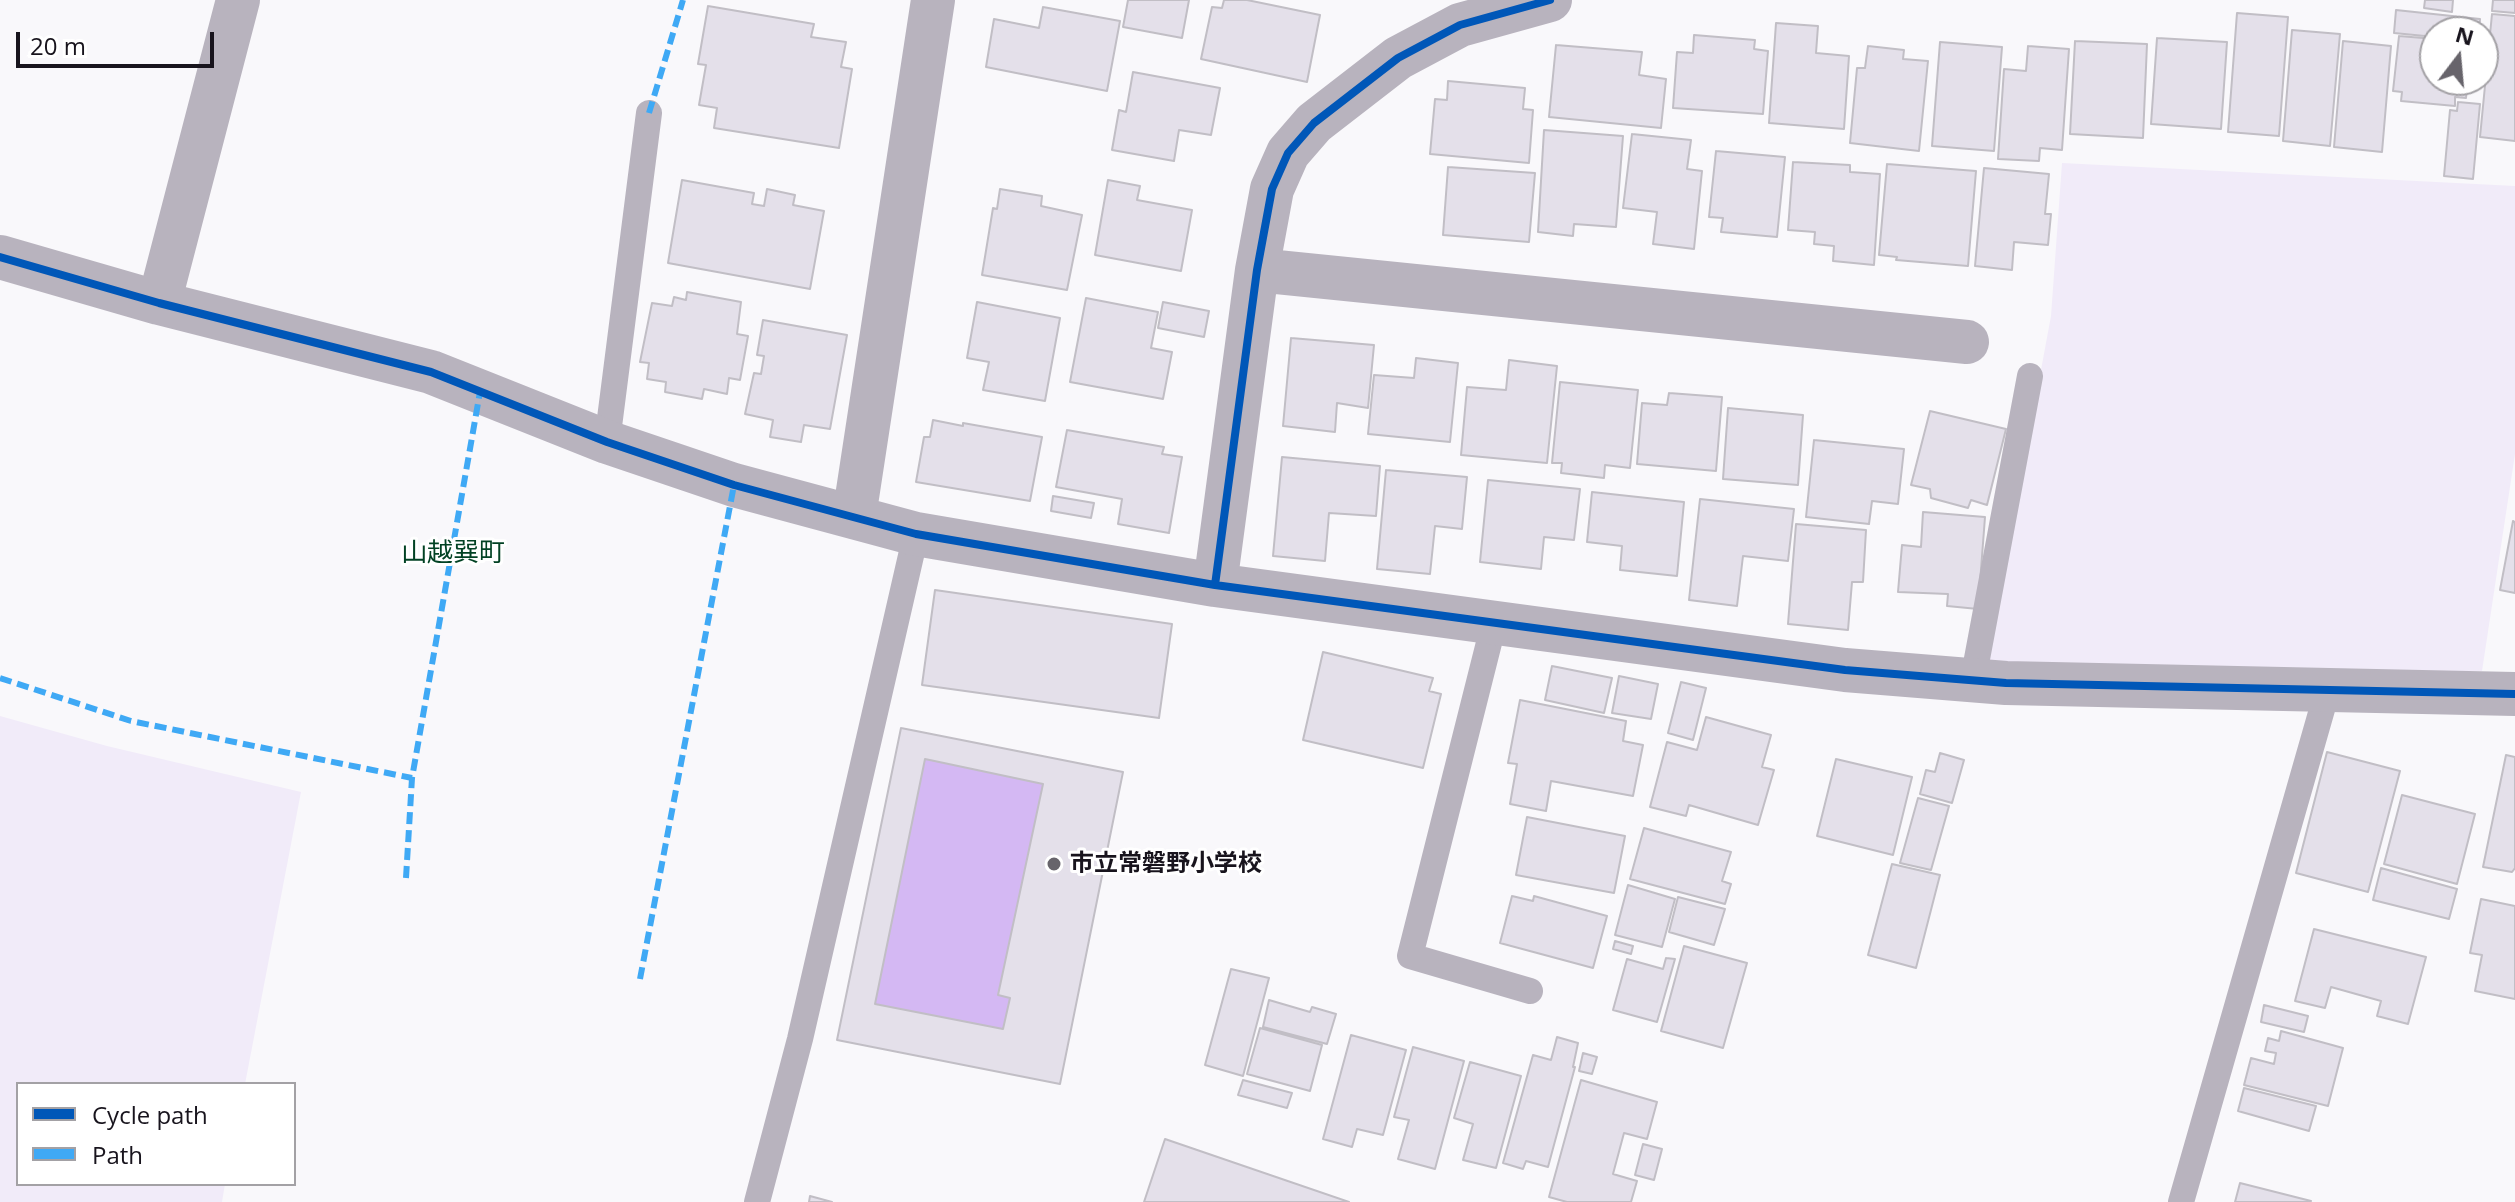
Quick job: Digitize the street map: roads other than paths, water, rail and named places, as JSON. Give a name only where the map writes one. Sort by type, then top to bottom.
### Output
[{"type":"street","points":[[159,303],[238,0]]},
{"type":"street","points":[[854,517],[933,0]]},
{"type":"street","points":[[1215,585],[1257,270],[1272,189],[1288,153],[1314,123],[1398,58],[1460,25],[1550,0]]},
{"type":"street","points":[[0,257],[159,303],[431,372],[607,442],[734,485],[916,534],[1215,585],[1845,670],[1973,680],[2327,692],[2515,694]]},
{"type":"street","points":[[1257,270],[1967,342]]},
{"type":"lane","points":[[607,442],[649,113]]},
{"type":"lane","points":[[1973,680],[2030,376]]},
{"type":"lane","points":[[757,1202],[800,1039],[916,534]]},
{"type":"lane","points":[[1494,623],[1410,956],[1530,991]]},
{"type":"lane","points":[[2181,1202],[2327,692]]},
{"type":"place","name":"市立常磐野小学校","points":[[1054,864]]},
{"type":"district","name":"山越巽町","points":[[453,554]]}]
